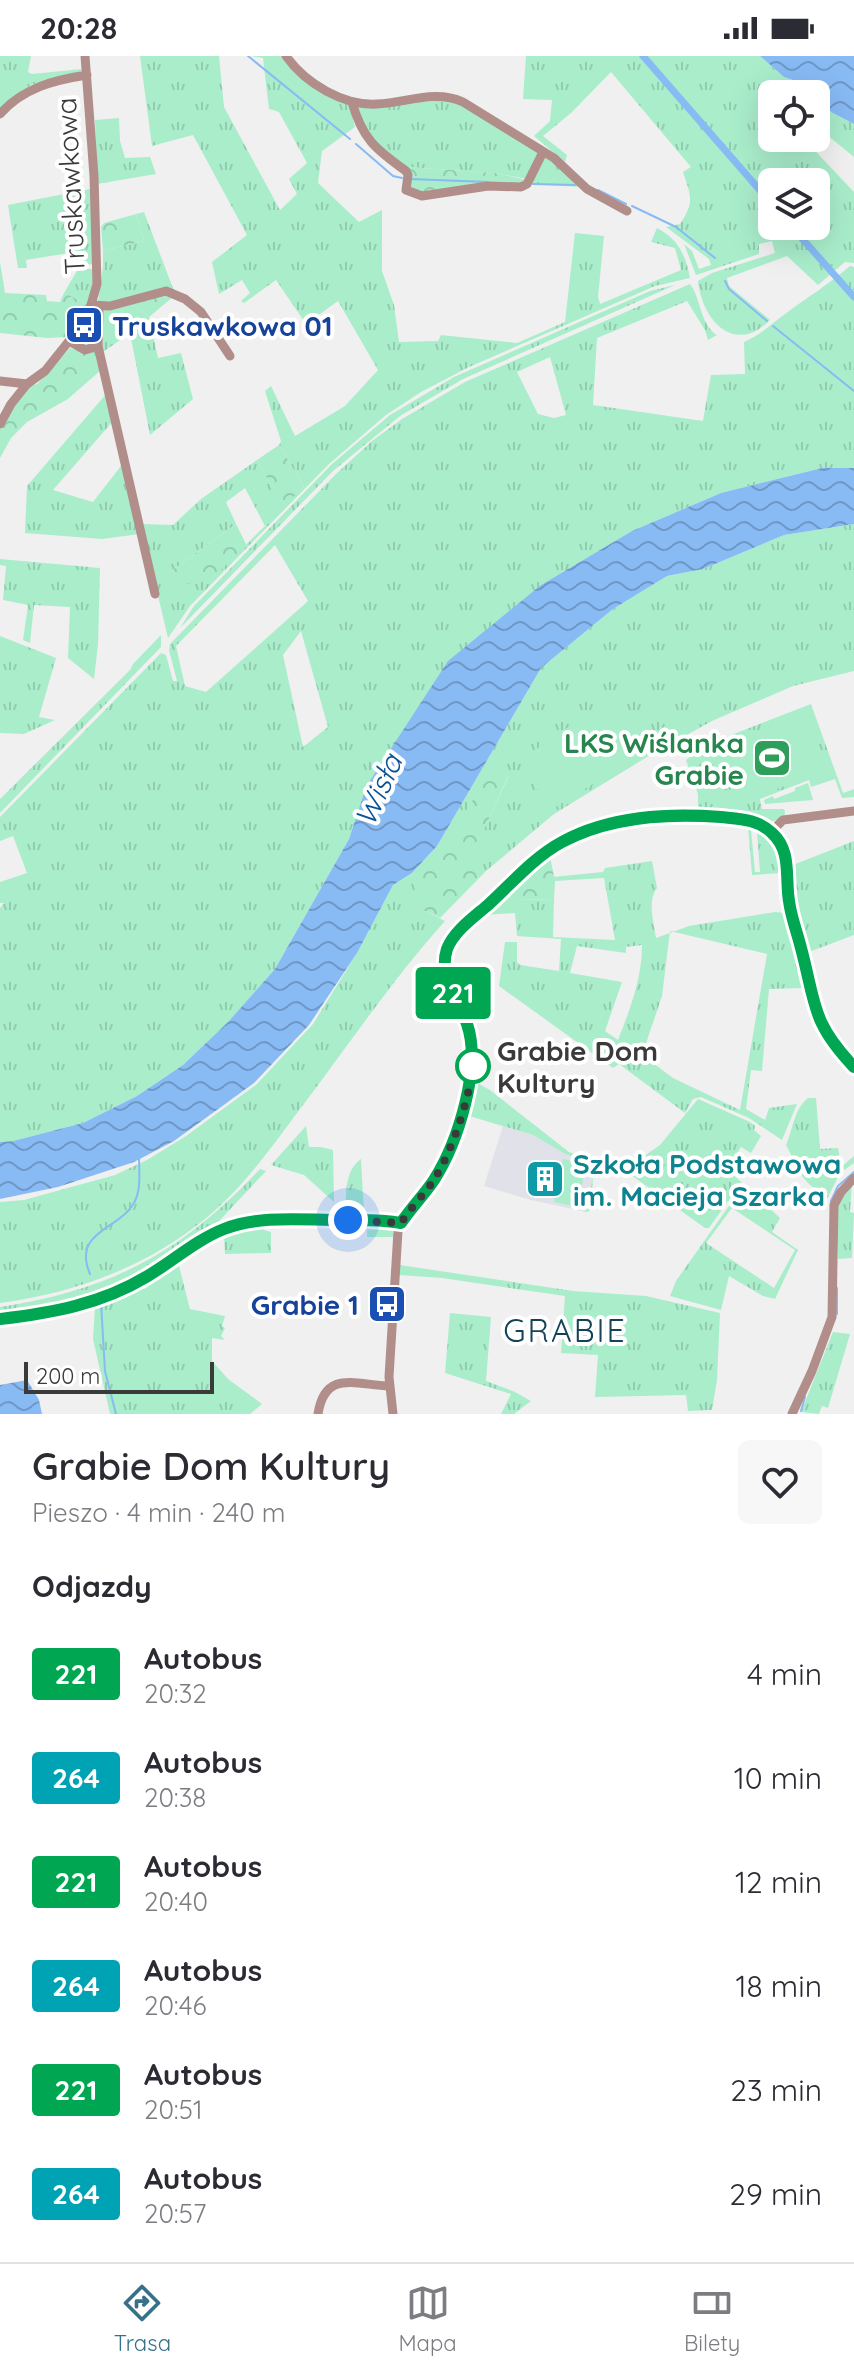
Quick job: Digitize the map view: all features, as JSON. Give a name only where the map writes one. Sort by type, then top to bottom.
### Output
[{"type":"street","name":"Truskawkowa","points":[[0,424],[27,384],[45,371],[95,306],[99,267],[85,56]]},
{"type":"street","points":[[286,56],[296,70],[318,86],[352,102],[379,104],[436,96],[452,97],[554,158],[587,189],[627,211]]},
{"type":"street","points":[[0,114],[32,89],[87,75]]},
{"type":"street","points":[[352,102],[360,128],[367,138],[406,171],[406,190],[422,196],[488,186],[521,187],[527,184],[543,152]]},
{"type":"street","points":[[155,594],[98,346],[95,306],[110,306],[166,291],[185,299],[201,312],[230,356]]},
{"type":"street","points":[[69,341],[85,350],[98,346]]},
{"type":"street","points":[[0,381],[27,384]]},
{"type":"street","points":[[771,832],[783,820],[854,811]]},
{"type":"street","points":[[393,1414],[389,1386],[394,1262],[401,1223],[440,1170],[472,1077],[470,1033],[445,969],[447,950],[459,932],[541,856],[561,842],[586,832],[641,817],[674,814],[747,820],[771,832],[781,843],[785,855],[790,908],[816,1015],[831,1040],[854,1067]]},
{"type":"street","points":[[792,1414],[832,1320],[834,1205],[843,1188],[854,1178]]},
{"type":"street","points":[[0,1319],[104,1299],[150,1275],[222,1229],[241,1224],[268,1220],[401,1223]]},
{"type":"street","points":[[318,1414],[322,1398],[336,1384],[348,1382],[389,1386]]},
{"type":"shaded area","points":[[503,1126],[533,1135],[565,1154],[592,1163],[591,1209],[582,1211],[484,1186]]},
{"type":"green space","points":[[0,56],[31,56],[28,72],[32,74],[82,69],[79,73],[31,85],[0,108]]},
{"type":"green space","points":[[140,56],[219,56],[224,107],[280,210],[297,194],[289,179],[307,163],[279,112],[269,109],[263,58],[251,56],[283,56],[349,105],[355,127],[322,151],[318,183],[359,222],[382,210],[382,271],[394,305],[399,342],[438,341],[441,335],[517,343],[565,322],[575,233],[604,236],[598,297],[600,304],[681,270],[675,248],[651,242],[657,228],[680,248],[690,278],[655,286],[469,367],[386,415],[329,464],[190,606],[168,638],[141,524],[173,525],[201,499],[257,460],[283,506],[304,487],[279,445],[281,441],[265,391],[271,386],[295,436],[345,406],[378,370],[338,301],[306,324],[276,280],[244,303],[241,301],[250,293],[242,280],[219,294],[212,262],[247,235],[193,135],[152,146]],"holes":[[[245,488],[265,526],[212,578],[170,572],[236,524],[226,502]]]},
{"type":"green space","points":[[526,56],[760,56],[784,77],[793,80],[758,80],[758,152],[816,152],[854,192],[854,263],[845,262],[818,285],[787,256],[727,278],[729,286],[770,320],[744,335],[722,329],[706,309],[698,281],[712,273],[775,253],[772,241],[759,244],[759,254],[696,275],[684,244],[692,251],[699,269],[711,265],[709,259],[666,227],[680,224],[688,210],[690,193],[683,172],[691,167],[611,72],[571,113],[543,136],[567,155],[565,162],[534,136],[550,121],[552,100],[523,99]]},
{"type":"green space","points":[[452,100],[539,152],[527,179],[494,173],[406,167],[370,139],[355,106]]},
{"type":"green space","points":[[830,111],[854,124],[854,157],[830,137]]},
{"type":"green space","points":[[119,118],[120,141],[125,158],[150,157],[156,174],[97,184],[95,120]]},
{"type":"green space","points":[[542,156],[549,157],[580,187],[530,184]]},
{"type":"green space","points":[[406,167],[495,173],[527,180],[520,184],[444,192],[410,192]]},
{"type":"green space","points":[[90,189],[95,264],[76,265],[75,252],[26,260],[27,268],[18,268],[8,205]]},
{"type":"green space","points":[[144,212],[174,291],[122,301],[98,302],[103,251],[144,241],[136,214]]},
{"type":"green space","points":[[136,214],[144,241],[103,251],[101,227],[104,223]]},
{"type":"green space","points":[[0,262],[5,293],[46,295],[47,301],[60,302],[64,293],[87,304],[67,337],[0,333]]},
{"type":"green space","points":[[850,266],[854,267],[854,468],[822,468],[721,493],[632,531],[541,585],[366,787],[349,839],[275,969],[228,1022],[183,1065],[137,1096],[83,1123],[0,1142],[0,908],[4,903],[0,903],[0,882],[27,873],[13,836],[0,841],[0,817],[161,653],[166,655],[173,681],[177,681],[170,644],[336,474],[402,419],[465,382],[690,284],[707,325],[717,335],[708,340],[687,301],[597,338],[593,405],[703,421],[711,375],[745,374],[744,342],[761,333]],"holes":[[[550,357],[566,415],[554,418],[538,414],[517,372]],[[275,545],[308,601],[206,692],[185,686],[176,646]],[[301,631],[328,727],[303,747],[283,655]]]},
{"type":"green space","points":[[78,269],[95,269],[87,304],[64,293]]},
{"type":"green space","points":[[675,285],[463,379],[400,416],[333,471],[180,628],[194,606],[332,464],[390,415],[454,377],[650,291]]},
{"type":"green space","points":[[165,294],[173,297],[149,317],[130,303]]},
{"type":"green space","points":[[130,303],[149,317],[158,358],[181,353],[193,399],[150,435],[130,333],[103,352],[100,311]]},
{"type":"green space","points":[[92,311],[96,337],[88,347],[77,343],[76,337],[82,326],[87,328],[85,322]]},
{"type":"green space","points":[[70,348],[84,353],[97,351],[101,370],[68,399],[27,422],[11,438],[0,458],[0,429],[8,414],[28,386],[37,384]]},
{"type":"green space","points":[[107,393],[114,420],[53,490],[93,502],[124,462],[140,534],[102,539],[25,533],[27,486]]},
{"type":"green space","points":[[279,445],[304,487],[283,507],[257,460]]},
{"type":"green space","points":[[236,524],[247,546],[212,578],[175,587],[170,572]]},
{"type":"green space","points":[[854,524],[854,671],[793,686],[712,721],[554,814],[486,871],[469,861],[509,775],[423,910],[445,921],[388,990],[267,1153],[232,1194],[182,1236],[134,1264],[82,1285],[0,1303],[0,1202],[24,1200],[115,1175],[186,1136],[257,1084],[313,1024],[357,953],[393,885],[412,873],[437,846],[541,668],[613,609],[667,576],[703,569],[784,535]]},
{"type":"green space","points":[[0,559],[100,568],[94,679],[68,658],[70,607],[34,605],[30,643],[23,640],[28,605],[3,600],[6,566],[0,565]]},
{"type":"green space","points":[[161,635],[161,647],[0,813],[0,799]]},
{"type":"green space","points":[[0,636],[56,658],[39,717],[55,720],[24,734],[0,733]]},
{"type":"green space","points":[[608,700],[644,752],[551,810],[519,761]]},
{"type":"green space","points":[[811,704],[843,793],[854,789],[854,797],[842,798],[835,779],[811,787],[809,780],[760,799],[762,809],[784,809],[784,818],[770,822],[736,812],[698,809],[698,794],[686,760],[708,744]]},
{"type":"green space","name":"LKS Wiślanka Grabie","points":[[807,713],[828,770],[736,804],[715,746]]},
{"type":"green space","points":[[494,769],[509,774],[470,860],[486,871],[440,918],[423,910],[414,887]]},
{"type":"green space","points":[[808,783],[813,800],[765,804],[764,800],[795,791],[795,788]]},
{"type":"green space","points":[[748,826],[763,833],[773,844],[782,873],[752,875]],"holes":[[[751,830],[757,832],[760,872],[755,872]]]},
{"type":"green space","points":[[854,841],[854,935],[809,952],[792,898],[793,865]]},
{"type":"green space","points":[[550,857],[555,881],[554,899],[516,900],[514,887]]},
{"type":"green space","points":[[652,861],[657,888],[652,906],[656,938],[670,933],[662,996],[642,1055],[673,1078],[740,1110],[767,954],[673,932],[689,926],[785,913],[802,988],[769,989],[762,1071],[751,1070],[746,1109],[765,1120],[769,1108],[797,1104],[782,1140],[749,1118],[701,1097],[693,1099],[685,1113],[619,1064],[613,1068],[499,986],[505,942],[517,942],[517,962],[520,965],[559,971],[561,939],[517,936],[515,913],[484,915],[514,887],[517,900],[554,899],[553,937],[615,940],[604,878],[555,881],[553,877],[603,872],[605,868]],"holes":[[[642,945],[638,982],[618,1040],[605,1031],[622,982],[570,973],[577,946],[626,953],[626,947]]]},
{"type":"green space","points":[[477,1083],[569,1152],[599,1162],[593,1166],[591,1209],[592,1163],[565,1154],[533,1135],[466,1115]]},
{"type":"green space","points":[[808,1098],[816,1098],[820,1149],[838,1148],[840,1159],[819,1175],[819,1191],[802,1176],[786,1145],[797,1113]]},
{"type":"green space","points":[[698,1099],[755,1126],[754,1130],[761,1136],[751,1153],[741,1147],[727,1169],[780,1218],[772,1232],[798,1250],[775,1299],[763,1296],[729,1276],[721,1310],[670,1296],[676,1281],[731,1203],[728,1201],[709,1228],[705,1228],[624,1170],[621,1164],[640,1159],[660,1145]],"holes":[[[732,1208],[795,1250],[774,1288],[706,1243]]]},
{"type":"green space","points":[[306,1126],[309,1147],[333,1150],[334,1202],[304,1175],[271,1165]]},
{"type":"green space","points":[[854,1156],[854,1163],[840,1173],[825,1203],[819,1191],[819,1175],[840,1159],[841,1167]]},
{"type":"green space","points":[[361,1159],[364,1213],[345,1208],[349,1175]]},
{"type":"green space","points":[[563,1159],[586,1164],[578,1207],[554,1202]]},
{"type":"green space","points":[[260,1169],[266,1171],[219,1224],[121,1285],[87,1299],[0,1314],[0,1307],[77,1290],[143,1263],[202,1223]]},
{"type":"green space","points":[[852,1182],[852,1258],[838,1259],[837,1206]]},
{"type":"green space","points":[[263,1225],[264,1230],[271,1232],[271,1253],[225,1254],[224,1235]]},
{"type":"green space","points":[[367,1225],[389,1225],[393,1237],[367,1237]]},
{"type":"green space","points":[[178,1262],[190,1309],[225,1316],[221,1336],[225,1340],[212,1338],[212,1361],[228,1379],[262,1404],[250,1414],[110,1414],[93,1339],[95,1306],[138,1286],[148,1287],[148,1281]]},
{"type":"green space","points":[[400,1265],[573,1291],[646,1296],[720,1313],[717,1380],[712,1410],[688,1411],[686,1395],[595,1397],[598,1355],[561,1353],[565,1296],[442,1278],[399,1275]]},
{"type":"green space","points":[[450,1313],[491,1317],[486,1381],[531,1401],[514,1414],[501,1414],[511,1394],[445,1373]]},
{"type":"green space","points":[[833,1332],[850,1334],[828,1408],[822,1406],[819,1414],[801,1412]]},
{"type":"water","points":[[760,56],[854,56],[854,124],[830,111],[830,80],[793,80],[784,77]]},
{"type":"water","name":"Wisła","points":[[822,468],[854,468],[854,524],[784,535],[703,569],[667,576],[613,609],[541,668],[437,846],[412,873],[393,885],[357,953],[309,1025],[254,1083],[174,1141],[134,1162],[58,1187],[0,1199],[0,1142],[83,1123],[137,1096],[183,1065],[228,1022],[275,969],[349,839],[366,787],[448,661],[541,585],[632,531],[721,493]]},
{"type":"water","points":[[27,1380],[39,1400],[42,1414],[0,1414],[0,1385]]},
{"type":"waterway","points":[[248,56],[350,139]]},
{"type":"waterway","points":[[643,56],[758,188]]},
{"type":"waterway","points":[[356,144],[393,176],[402,178]]},
{"type":"waterway","points":[[410,179],[488,182]]},
{"type":"waterway","points":[[533,184],[575,185]]},
{"type":"waterway","points":[[598,190],[626,204]]},
{"type":"waterway","points":[[632,206],[676,227],[715,258]]},
{"type":"waterway","points":[[803,240],[854,297]]},
{"type":"waterway","points":[[725,281],[729,289],[767,321]]},
{"type":"waterway","points":[[773,326],[854,391]]},
{"type":"waterway","points":[[90,1274],[86,1260],[92,1240],[125,1214],[135,1201],[139,1157]]},
{"type":"waterway","points":[[831,1201],[838,1186],[854,1172]]},
{"type":"waterway","points":[[837,1288],[837,1314]]},
{"type":"waterway","points":[[101,1303],[105,1371],[116,1414]]},
{"type":"waterway","points":[[801,1411],[805,1397]]},
{"type":"bus line","name":"221","points":[[0,1319],[104,1299],[150,1275],[222,1229],[252,1221],[401,1223],[440,1170],[472,1077],[470,1033],[445,969],[447,950],[470,920],[541,856],[561,842],[586,832],[641,817],[674,814],[747,820],[771,832],[781,843],[785,855],[790,908],[816,1015],[831,1040],[854,1067]]},
{"type":"place","name":"Truskawkowa 01","points":[[84,325]]},
{"type":"place","name":"LKS Wiślanka Grabie","points":[[772,758]]},
{"type":"place","name":"Grabie Dom Kultury","points":[[473,1066]]},
{"type":"place","name":"Szkoła Podstawowa im. Macieja Szarka","points":[[545,1179]]},
{"type":"place","name":"Grabie 1","points":[[387,1304]]},
{"type":"district","name":"GRABIE","points":[[565,1330]]},
{"type":"route","points":[[348,1220],[401,1223],[435,1178],[445,1157],[468,1091],[473,1066]]}]
